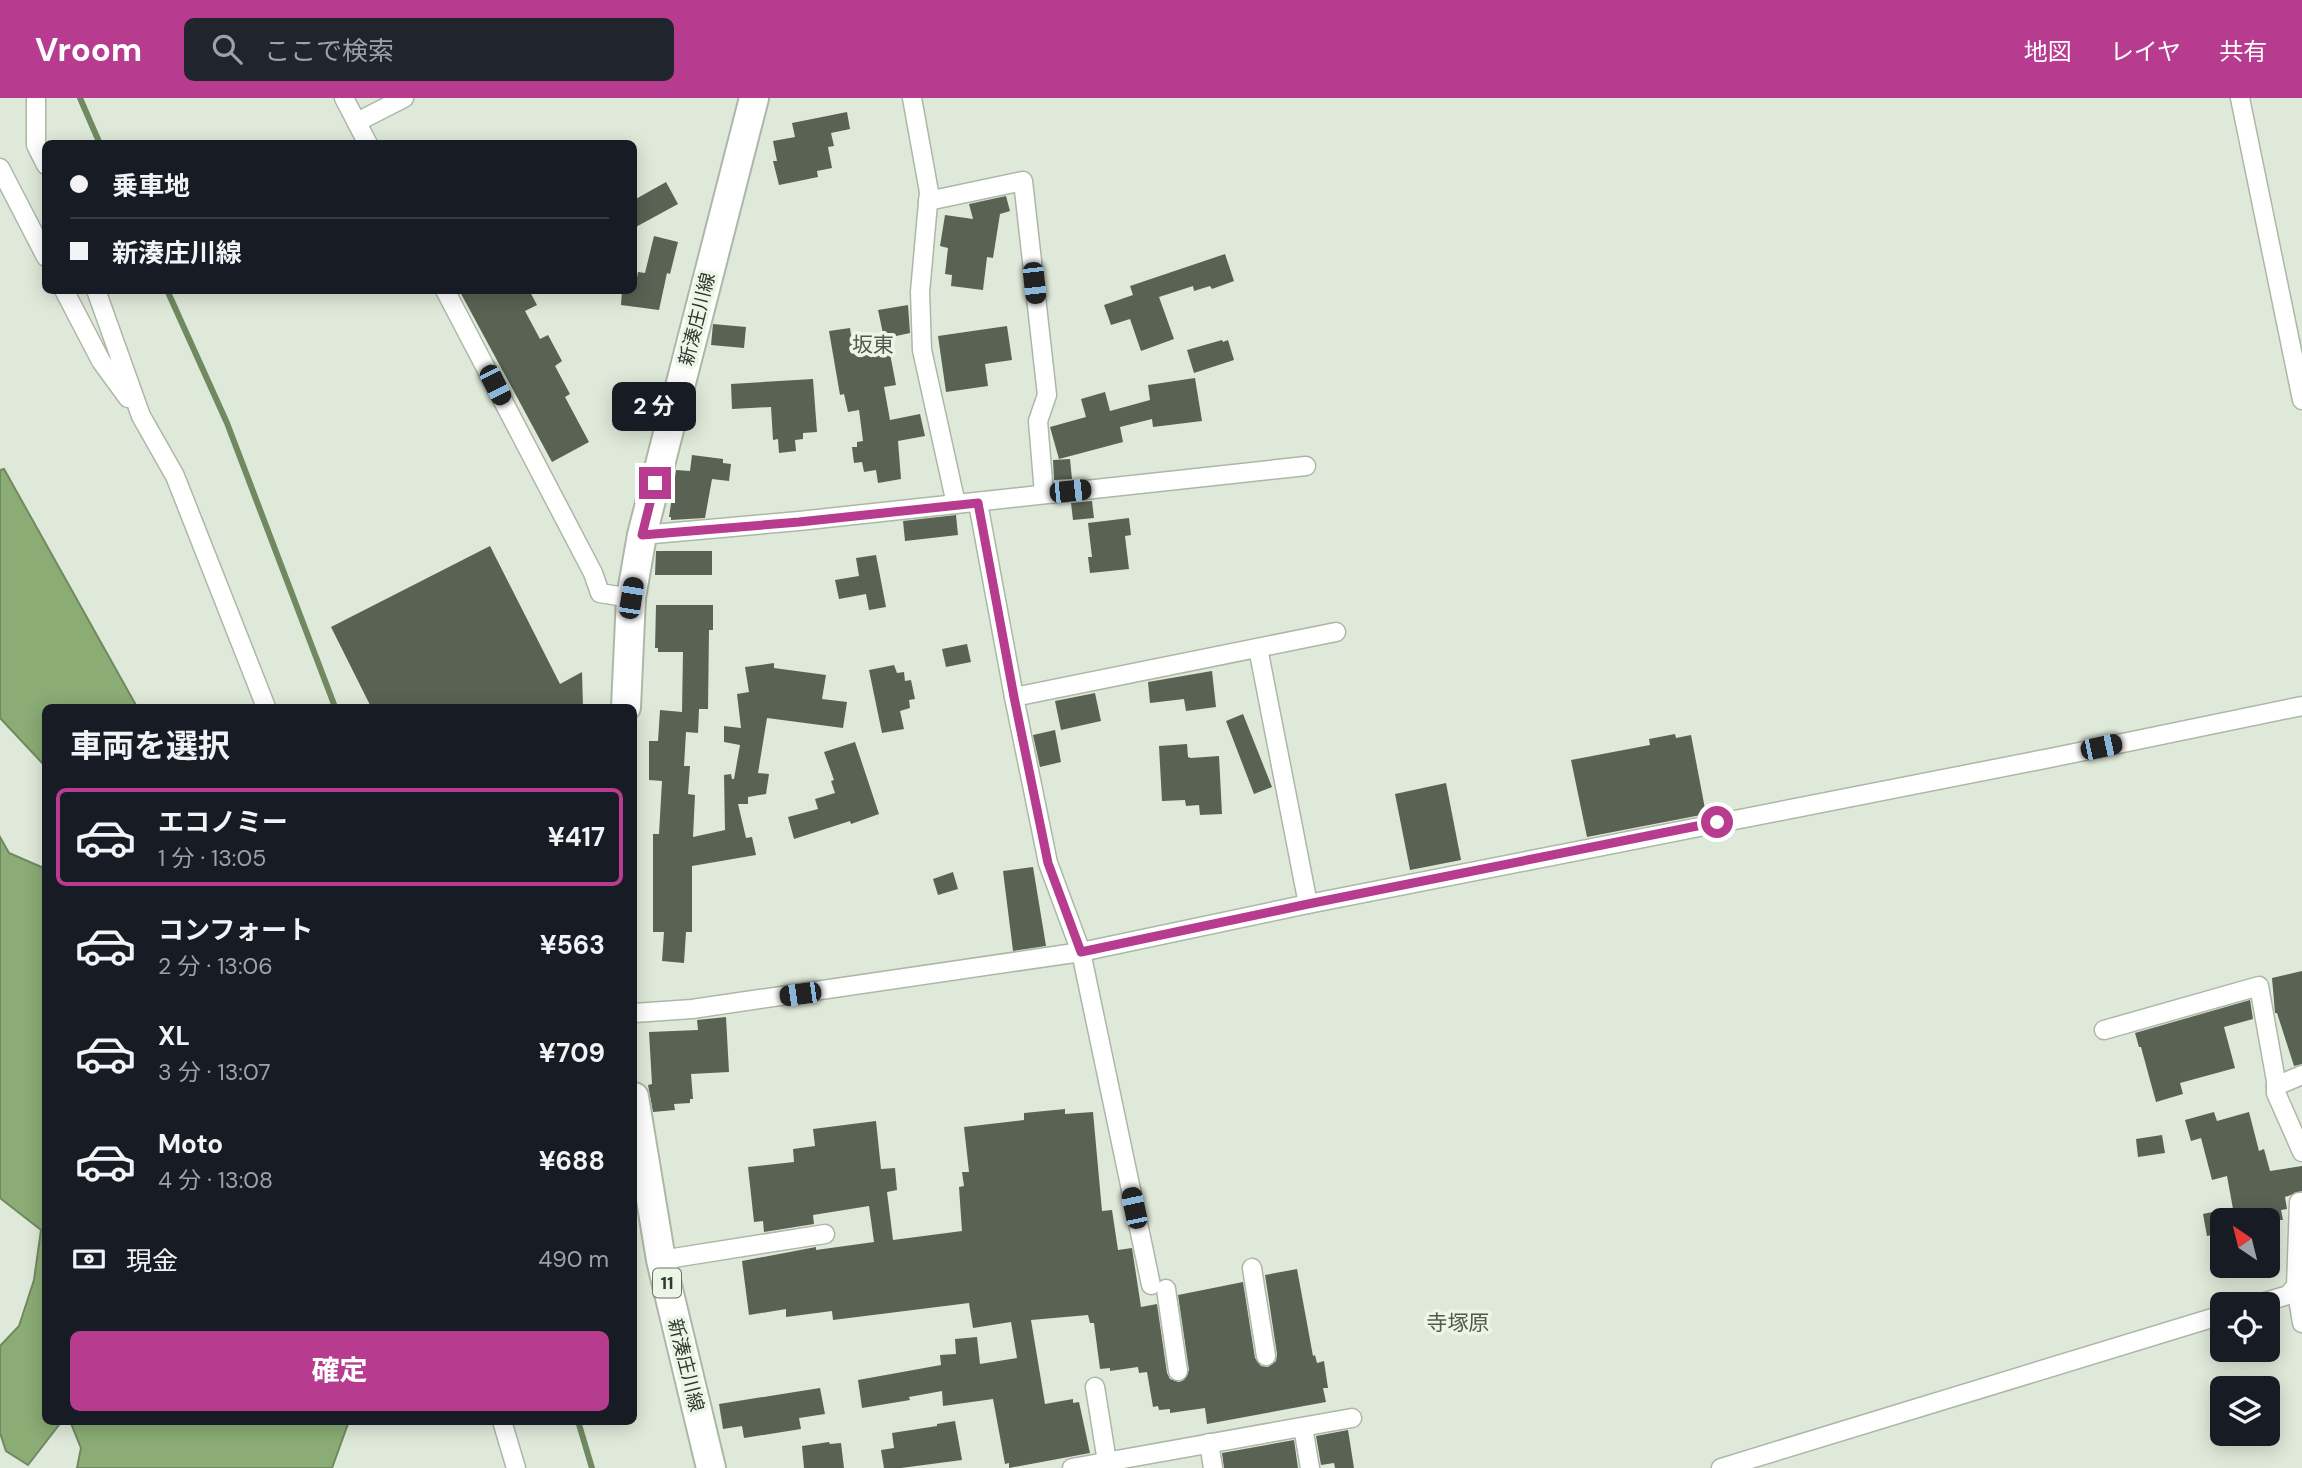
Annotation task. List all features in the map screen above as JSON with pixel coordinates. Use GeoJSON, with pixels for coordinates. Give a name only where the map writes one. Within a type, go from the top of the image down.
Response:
{"type":"FeatureCollection","features":[{"type":"Feature","properties":{"kind":"main road","name":"新湊庄川線"},"geometry":{"type":"LineString","coordinates":[[626,704],[631,598],[642,535],[754,98]]}},
{"type":"Feature","properties":{"kind":"main road","name":"新湊庄川線"},"geometry":{"type":"LineString","coordinates":[[637,1115],[661,1260],[711,1468]]}},
{"type":"Feature","properties":{"kind":"street"},"geometry":{"type":"LineString","coordinates":[[36,98],[36,145],[42,157]]}},
{"type":"Feature","properties":{"kind":"street"},"geometry":{"type":"LineString","coordinates":[[344,98],[366,140]]}},
{"type":"Feature","properties":{"kind":"street"},"geometry":{"type":"LineString","coordinates":[[357,122],[404,98]]}},
{"type":"Feature","properties":{"kind":"street"},"geometry":{"type":"LineString","coordinates":[[912,98],[929,192],[920,292],[922,350],[956,504]]}},
{"type":"Feature","properties":{"kind":"street"},"geometry":{"type":"LineString","coordinates":[[2240,98],[2302,400]]}},
{"type":"Feature","properties":{"kind":"street"},"geometry":{"type":"LineString","coordinates":[[0,168],[42,249]]}},
{"type":"Feature","properties":{"kind":"street"},"geometry":{"type":"LineString","coordinates":[[928,201],[1023,181],[1047,395],[1038,421],[1044,494]]}},
{"type":"Feature","properties":{"kind":"street"},"geometry":{"type":"LineString","coordinates":[[66,294],[101,361],[141,416],[175,476],[265,704]]}},
{"type":"Feature","properties":{"kind":"street"},"geometry":{"type":"LineString","coordinates":[[97,294],[141,416]]}},
{"type":"Feature","properties":{"kind":"street"},"geometry":{"type":"LineString","coordinates":[[447,294],[593,573],[600,593],[631,598]]}},
{"type":"Feature","properties":{"kind":"street"},"geometry":{"type":"LineString","coordinates":[[642,535],[799,522],[1306,466]]}},
{"type":"Feature","properties":{"kind":"street"},"geometry":{"type":"LineString","coordinates":[[978,503],[1048,863],[1081,952],[1178,1371]]}},
{"type":"Feature","properties":{"kind":"street"},"geometry":{"type":"LineString","coordinates":[[1014,697],[1336,632]]}},
{"type":"Feature","properties":{"kind":"street"},"geometry":{"type":"LineString","coordinates":[[1258,648],[1308,904]]}},
{"type":"Feature","properties":{"kind":"street"},"geometry":{"type":"LineString","coordinates":[[637,1013],[706,1007],[1081,952],[1308,904],[2302,706]]}},
{"type":"Feature","properties":{"kind":"street"},"geometry":{"type":"LineString","coordinates":[[2104,1030],[2259,986],[2276,1093],[2302,1152]]}},
{"type":"Feature","properties":{"kind":"street"},"geometry":{"type":"LineString","coordinates":[[2276,1086],[2302,1075]]}},
{"type":"Feature","properties":{"kind":"street"},"geometry":{"type":"LineString","coordinates":[[2302,1202],[2299,1202],[2299,1289],[2302,1323]]}},
{"type":"Feature","properties":{"kind":"street"},"geometry":{"type":"LineString","coordinates":[[661,1260],[825,1234]]}},
{"type":"Feature","properties":{"kind":"street"},"geometry":{"type":"LineString","coordinates":[[1252,1268],[1266,1356]]}},
{"type":"Feature","properties":{"kind":"street"},"geometry":{"type":"LineString","coordinates":[[2280,1297],[2299,1289]]}},
{"type":"Feature","properties":{"kind":"street"},"geometry":{"type":"LineString","coordinates":[[1721,1468],[2210,1319]]}},
{"type":"Feature","properties":{"kind":"street"},"geometry":{"type":"LineString","coordinates":[[1095,1387],[1108,1465]]}},
{"type":"Feature","properties":{"kind":"street"},"geometry":{"type":"LineString","coordinates":[[1072,1468],[1108,1465],[1209,1443],[1352,1418]]}},
{"type":"Feature","properties":{"kind":"street"},"geometry":{"type":"LineString","coordinates":[[503,1425],[516,1468]]}},
{"type":"Feature","properties":{"kind":"street"},"geometry":{"type":"LineString","coordinates":[[1303,1427],[1310,1468]]}},
{"type":"Feature","properties":{"kind":"street"},"geometry":{"type":"LineString","coordinates":[[1209,1443],[1213,1468]]}},
{"type":"Feature","properties":{"kind":"shaded area"},"geometry":{"type":"Polygon","coordinates":[[[4,469],[135,704],[42,704],[42,763],[0,718],[0,470],[4,469]]]}},
{"type":"Feature","properties":{"kind":"shaded area"},"geometry":{"type":"Polygon","coordinates":[[[0,837],[9,853],[42,867],[42,1425],[59,1425],[28,1465],[6,1451],[0,1433],[0,1346],[19,1326],[34,1280],[41,1230],[0,1198],[0,837]]]}},
{"type":"Feature","properties":{"kind":"shaded area"},"geometry":{"type":"Polygon","coordinates":[[[72,1425],[348,1425],[332,1468],[77,1468],[81,1448],[72,1425]]]}},
{"type":"Feature","properties":{"kind":"building"},"geometry":{"type":"Polygon","coordinates":[[[847,112],[850,129],[831,133],[834,146],[828,147],[832,168],[817,171],[818,177],[779,185],[773,161],[777,161],[773,141],[795,137],[792,123],[847,112]]]}},
{"type":"Feature","properties":{"kind":"building"},"geometry":{"type":"Polygon","coordinates":[[[666,182],[678,204],[637,226],[637,198],[666,182]]]}},
{"type":"Feature","properties":{"kind":"building"},"geometry":{"type":"Polygon","coordinates":[[[1006,196],[1010,211],[1000,214],[993,258],[987,257],[983,290],[951,286],[952,275],[945,274],[948,248],[940,246],[945,215],[973,219],[969,204],[1006,196]]]}},
{"type":"Feature","properties":{"kind":"building"},"geometry":{"type":"Polygon","coordinates":[[[654,236],[678,242],[670,274],[667,273],[659,310],[621,305],[622,294],[637,294],[638,272],[645,273],[654,236]]]}},
{"type":"Feature","properties":{"kind":"building"},"geometry":{"type":"Polygon","coordinates":[[[1225,254],[1234,281],[1212,289],[1210,286],[1194,291],[1193,286],[1159,297],[1174,339],[1141,351],[1130,319],[1111,325],[1104,305],[1133,295],[1130,286],[1225,254]]]}},
{"type":"Feature","properties":{"kind":"building"},"geometry":{"type":"Polygon","coordinates":[[[461,294],[531,294],[537,305],[525,311],[540,339],[548,335],[562,361],[555,366],[570,394],[565,397],[589,442],[552,462],[461,294]]]}},
{"type":"Feature","properties":{"kind":"building"},"geometry":{"type":"Polygon","coordinates":[[[908,305],[910,333],[887,338],[896,385],[884,387],[890,420],[920,414],[925,436],[898,441],[901,479],[878,483],[876,470],[864,472],[862,462],[854,463],[852,447],[857,447],[857,442],[863,441],[859,410],[848,412],[844,394],[840,395],[829,331],[850,328],[852,342],[884,338],[878,310],[908,305]]]}},
{"type":"Feature","properties":{"kind":"building"},"geometry":{"type":"Polygon","coordinates":[[[713,324],[746,327],[744,348],[711,345],[713,324]]]}},
{"type":"Feature","properties":{"kind":"building"},"geometry":{"type":"Polygon","coordinates":[[[1007,326],[1012,360],[985,364],[988,386],[946,392],[938,336],[1007,326]]]}},
{"type":"Feature","properties":{"kind":"building"},"geometry":{"type":"Polygon","coordinates":[[[1228,340],[1234,360],[1194,373],[1187,350],[1228,340]]]}},
{"type":"Feature","properties":{"kind":"building"},"geometry":{"type":"Polygon","coordinates":[[[1195,378],[1202,421],[1153,427],[1152,419],[1120,427],[1123,442],[1059,459],[1050,427],[1086,417],[1081,399],[1105,392],[1110,411],[1150,400],[1148,385],[1195,378]]]}},
{"type":"Feature","properties":{"kind":"building"},"geometry":{"type":"Polygon","coordinates":[[[813,379],[817,432],[803,433],[803,439],[795,440],[796,451],[779,453],[778,439],[773,440],[771,407],[732,409],[731,384],[813,379]]]}},
{"type":"Feature","properties":{"kind":"building"},"geometry":{"type":"Polygon","coordinates":[[[692,455],[723,459],[723,463],[731,464],[729,481],[712,479],[705,518],[671,520],[669,517],[676,470],[690,471],[692,455]]]}},
{"type":"Feature","properties":{"kind":"building"},"geometry":{"type":"Polygon","coordinates":[[[1070,459],[1072,479],[1054,480],[1053,460],[1070,459]]]}},
{"type":"Feature","properties":{"kind":"building"},"geometry":{"type":"Polygon","coordinates":[[[1092,501],[1094,518],[1073,520],[1071,503],[1092,501]]]}},
{"type":"Feature","properties":{"kind":"building"},"geometry":{"type":"Polygon","coordinates":[[[956,515],[958,535],[905,541],[903,521],[956,515]]]}},
{"type":"Feature","properties":{"kind":"building"},"geometry":{"type":"Polygon","coordinates":[[[1129,518],[1131,535],[1125,536],[1129,569],[1090,573],[1088,557],[1092,557],[1088,523],[1129,518]]]}},
{"type":"Feature","properties":{"kind":"building"},"geometry":{"type":"Polygon","coordinates":[[[490,546],[560,684],[582,672],[583,704],[370,704],[331,627],[490,546]]]}},
{"type":"Feature","properties":{"kind":"building"},"geometry":{"type":"Polygon","coordinates":[[[656,551],[712,551],[712,575],[655,575],[656,551]]]}},
{"type":"Feature","properties":{"kind":"building"},"geometry":{"type":"Polygon","coordinates":[[[876,555],[886,607],[869,610],[866,594],[839,599],[835,580],[859,576],[856,558],[876,555]]]}},
{"type":"Feature","properties":{"kind":"building"},"geometry":{"type":"Polygon","coordinates":[[[656,605],[713,605],[713,630],[709,630],[708,709],[699,709],[698,733],[686,732],[684,766],[690,766],[688,794],[695,795],[693,837],[725,830],[724,775],[731,774],[734,779],[740,745],[724,742],[724,726],[741,728],[737,694],[749,692],[745,667],[774,663],[774,668],[826,675],[822,699],[847,702],[843,728],[767,718],[758,773],[769,774],[766,794],[748,797],[748,804],[738,804],[746,838],[752,837],[756,855],[692,866],[692,932],[686,932],[684,963],[662,961],[664,932],[653,932],[653,834],[659,834],[662,781],[649,780],[649,741],[658,741],[660,710],[682,712],[683,652],[658,652],[658,648],[655,648],[656,605]]]}},
{"type":"Feature","properties":{"kind":"building"},"geometry":{"type":"Polygon","coordinates":[[[967,644],[971,662],[946,667],[942,649],[967,644]]]}},
{"type":"Feature","properties":{"kind":"building"},"geometry":{"type":"Polygon","coordinates":[[[894,665],[897,673],[904,672],[905,681],[911,680],[915,699],[909,700],[910,708],[900,711],[904,729],[882,733],[869,670],[894,665]]]}},
{"type":"Feature","properties":{"kind":"building"},"geometry":{"type":"Polygon","coordinates":[[[1212,671],[1216,707],[1186,711],[1184,699],[1150,703],[1148,682],[1212,671]]]}},
{"type":"Feature","properties":{"kind":"building"},"geometry":{"type":"Polygon","coordinates":[[[1095,693],[1101,721],[1061,730],[1055,701],[1095,693]]]}},
{"type":"Feature","properties":{"kind":"building"},"geometry":{"type":"Polygon","coordinates":[[[1243,714],[1272,787],[1254,794],[1226,721],[1243,714]]]}},
{"type":"Feature","properties":{"kind":"building"},"geometry":{"type":"Polygon","coordinates":[[[1055,730],[1061,762],[1040,767],[1033,735],[1055,730]]]}},
{"type":"Feature","properties":{"kind":"building"},"geometry":{"type":"Polygon","coordinates":[[[1675,734],[1676,738],[1691,735],[1706,814],[1587,837],[1571,760],[1650,745],[1649,739],[1675,734]]]}},
{"type":"Feature","properties":{"kind":"building"},"geometry":{"type":"Polygon","coordinates":[[[855,742],[879,814],[794,839],[788,817],[818,809],[815,799],[835,793],[831,781],[834,780],[824,752],[855,742]]]}},
{"type":"Feature","properties":{"kind":"building"},"geometry":{"type":"Polygon","coordinates":[[[1187,744],[1188,757],[1219,756],[1222,814],[1200,815],[1199,805],[1186,806],[1185,800],[1162,801],[1159,746],[1187,744]]]}},
{"type":"Feature","properties":{"kind":"building"},"geometry":{"type":"Polygon","coordinates":[[[1446,783],[1461,860],[1410,870],[1395,794],[1446,783]]]}},
{"type":"Feature","properties":{"kind":"building"},"geometry":{"type":"Polygon","coordinates":[[[1033,867],[1046,946],[1013,951],[1003,871],[1033,867]]]}},
{"type":"Feature","properties":{"kind":"building"},"geometry":{"type":"Polygon","coordinates":[[[953,872],[958,889],[938,895],[933,879],[953,872]]]}},
{"type":"Feature","properties":{"kind":"building"},"geometry":{"type":"Polygon","coordinates":[[[2302,971],[2302,1064],[2294,1066],[2275,1013],[2272,978],[2302,971]]]}},
{"type":"Feature","properties":{"kind":"building"},"geometry":{"type":"Polygon","coordinates":[[[2250,1000],[2253,1019],[2224,1027],[2235,1068],[2180,1083],[2183,1094],[2156,1102],[2135,1033],[2250,1000]]]}},
{"type":"Feature","properties":{"kind":"building"},"geometry":{"type":"Polygon","coordinates":[[[726,1017],[729,1072],[691,1074],[693,1099],[690,1099],[690,1103],[674,1104],[675,1110],[653,1112],[648,1085],[652,1084],[649,1032],[698,1030],[697,1020],[726,1017]]]}},
{"type":"Feature","properties":{"kind":"building"},"geometry":{"type":"Polygon","coordinates":[[[1065,1109],[1065,1114],[1093,1112],[1102,1211],[1112,1210],[1118,1250],[1132,1248],[1141,1307],[1157,1304],[1170,1379],[1179,1382],[1184,1380],[1189,1370],[1178,1295],[1243,1282],[1255,1358],[1261,1366],[1268,1367],[1276,1361],[1277,1354],[1265,1275],[1297,1269],[1313,1356],[1315,1355],[1317,1363],[1324,1361],[1328,1388],[1323,1388],[1326,1402],[1207,1424],[1205,1408],[1170,1413],[1170,1409],[1159,1410],[1158,1406],[1153,1407],[1147,1372],[1139,1373],[1138,1367],[1110,1371],[1110,1368],[1100,1369],[1094,1323],[1090,1323],[1088,1315],[1031,1320],[1045,1404],[1073,1399],[1073,1403],[1079,1402],[1090,1453],[1009,1468],[1009,1463],[1005,1464],[993,1399],[943,1406],[942,1391],[909,1397],[910,1400],[862,1408],[858,1380],[941,1365],[940,1355],[956,1354],[955,1339],[977,1337],[980,1364],[1017,1358],[1011,1322],[973,1328],[969,1303],[833,1320],[832,1311],[786,1317],[786,1309],[749,1315],[742,1261],[816,1247],[816,1250],[874,1242],[869,1206],[813,1215],[814,1224],[764,1232],[763,1221],[754,1222],[748,1167],[794,1162],[793,1149],[815,1146],[813,1129],[876,1121],[881,1169],[895,1168],[897,1190],[887,1192],[893,1240],[962,1231],[959,1187],[964,1186],[962,1172],[969,1172],[964,1127],[1024,1120],[1024,1113],[1065,1109]]]}},
{"type":"Feature","properties":{"kind":"building"},"geometry":{"type":"Polygon","coordinates":[[[2214,1112],[2217,1121],[2249,1112],[2259,1151],[2264,1149],[2270,1171],[2302,1166],[2302,1191],[2285,1197],[2287,1209],[2281,1210],[2283,1220],[2280,1220],[2280,1208],[2233,1208],[2227,1176],[2212,1180],[2201,1138],[2191,1141],[2185,1120],[2214,1112]]]}},
{"type":"Feature","properties":{"kind":"building"},"geometry":{"type":"Polygon","coordinates":[[[2162,1135],[2165,1153],[2138,1157],[2136,1139],[2162,1135]]]}},
{"type":"Feature","properties":{"kind":"building"},"geometry":{"type":"Polygon","coordinates":[[[2210,1213],[2210,1235],[2207,1236],[2203,1214],[2210,1213]]]}},
{"type":"Feature","properties":{"kind":"building"},"geometry":{"type":"Polygon","coordinates":[[[820,1388],[825,1414],[799,1418],[801,1429],[744,1438],[742,1426],[723,1429],[719,1404],[820,1388]]]}},
{"type":"Feature","properties":{"kind":"building"},"geometry":{"type":"Polygon","coordinates":[[[955,1421],[962,1460],[884,1468],[881,1450],[894,1448],[892,1433],[955,1421]]]}},
{"type":"Feature","properties":{"kind":"building"},"geometry":{"type":"Polygon","coordinates":[[[1348,1430],[1354,1468],[1335,1468],[1334,1463],[1321,1465],[1316,1436],[1348,1430]]]}},
{"type":"Feature","properties":{"kind":"building"},"geometry":{"type":"Polygon","coordinates":[[[1294,1440],[1298,1468],[1224,1468],[1222,1453],[1294,1440]]]}},
{"type":"Feature","properties":{"kind":"building"},"geometry":{"type":"Polygon","coordinates":[[[841,1443],[844,1468],[804,1468],[802,1446],[841,1443]]]}},
{"type":"Feature","properties":{"kind":"waterway"},"geometry":{"type":"LineString","coordinates":[[80,98],[98,140]]}},
{"type":"Feature","properties":{"kind":"waterway"},"geometry":{"type":"LineString","coordinates":[[169,294],[227,423],[334,704]]}},
{"type":"Feature","properties":{"kind":"waterway"},"geometry":{"type":"LineString","coordinates":[[579,1425],[592,1468]]}},
{"type":"Feature","properties":{"kind":"district","name":"坂東"},"geometry":{"type":"Point","coordinates":[873,345]}},
{"type":"Feature","properties":{"kind":"district","name":"寺塚原"},"geometry":{"type":"Point","coordinates":[1458,1323]}},
{"type":"Feature","properties":{"kind":"route"},"geometry":{"type":"LineString","coordinates":[[655,483],[642,535],[978,503],[1048,863],[1081,952],[1717,822]]}}]}
